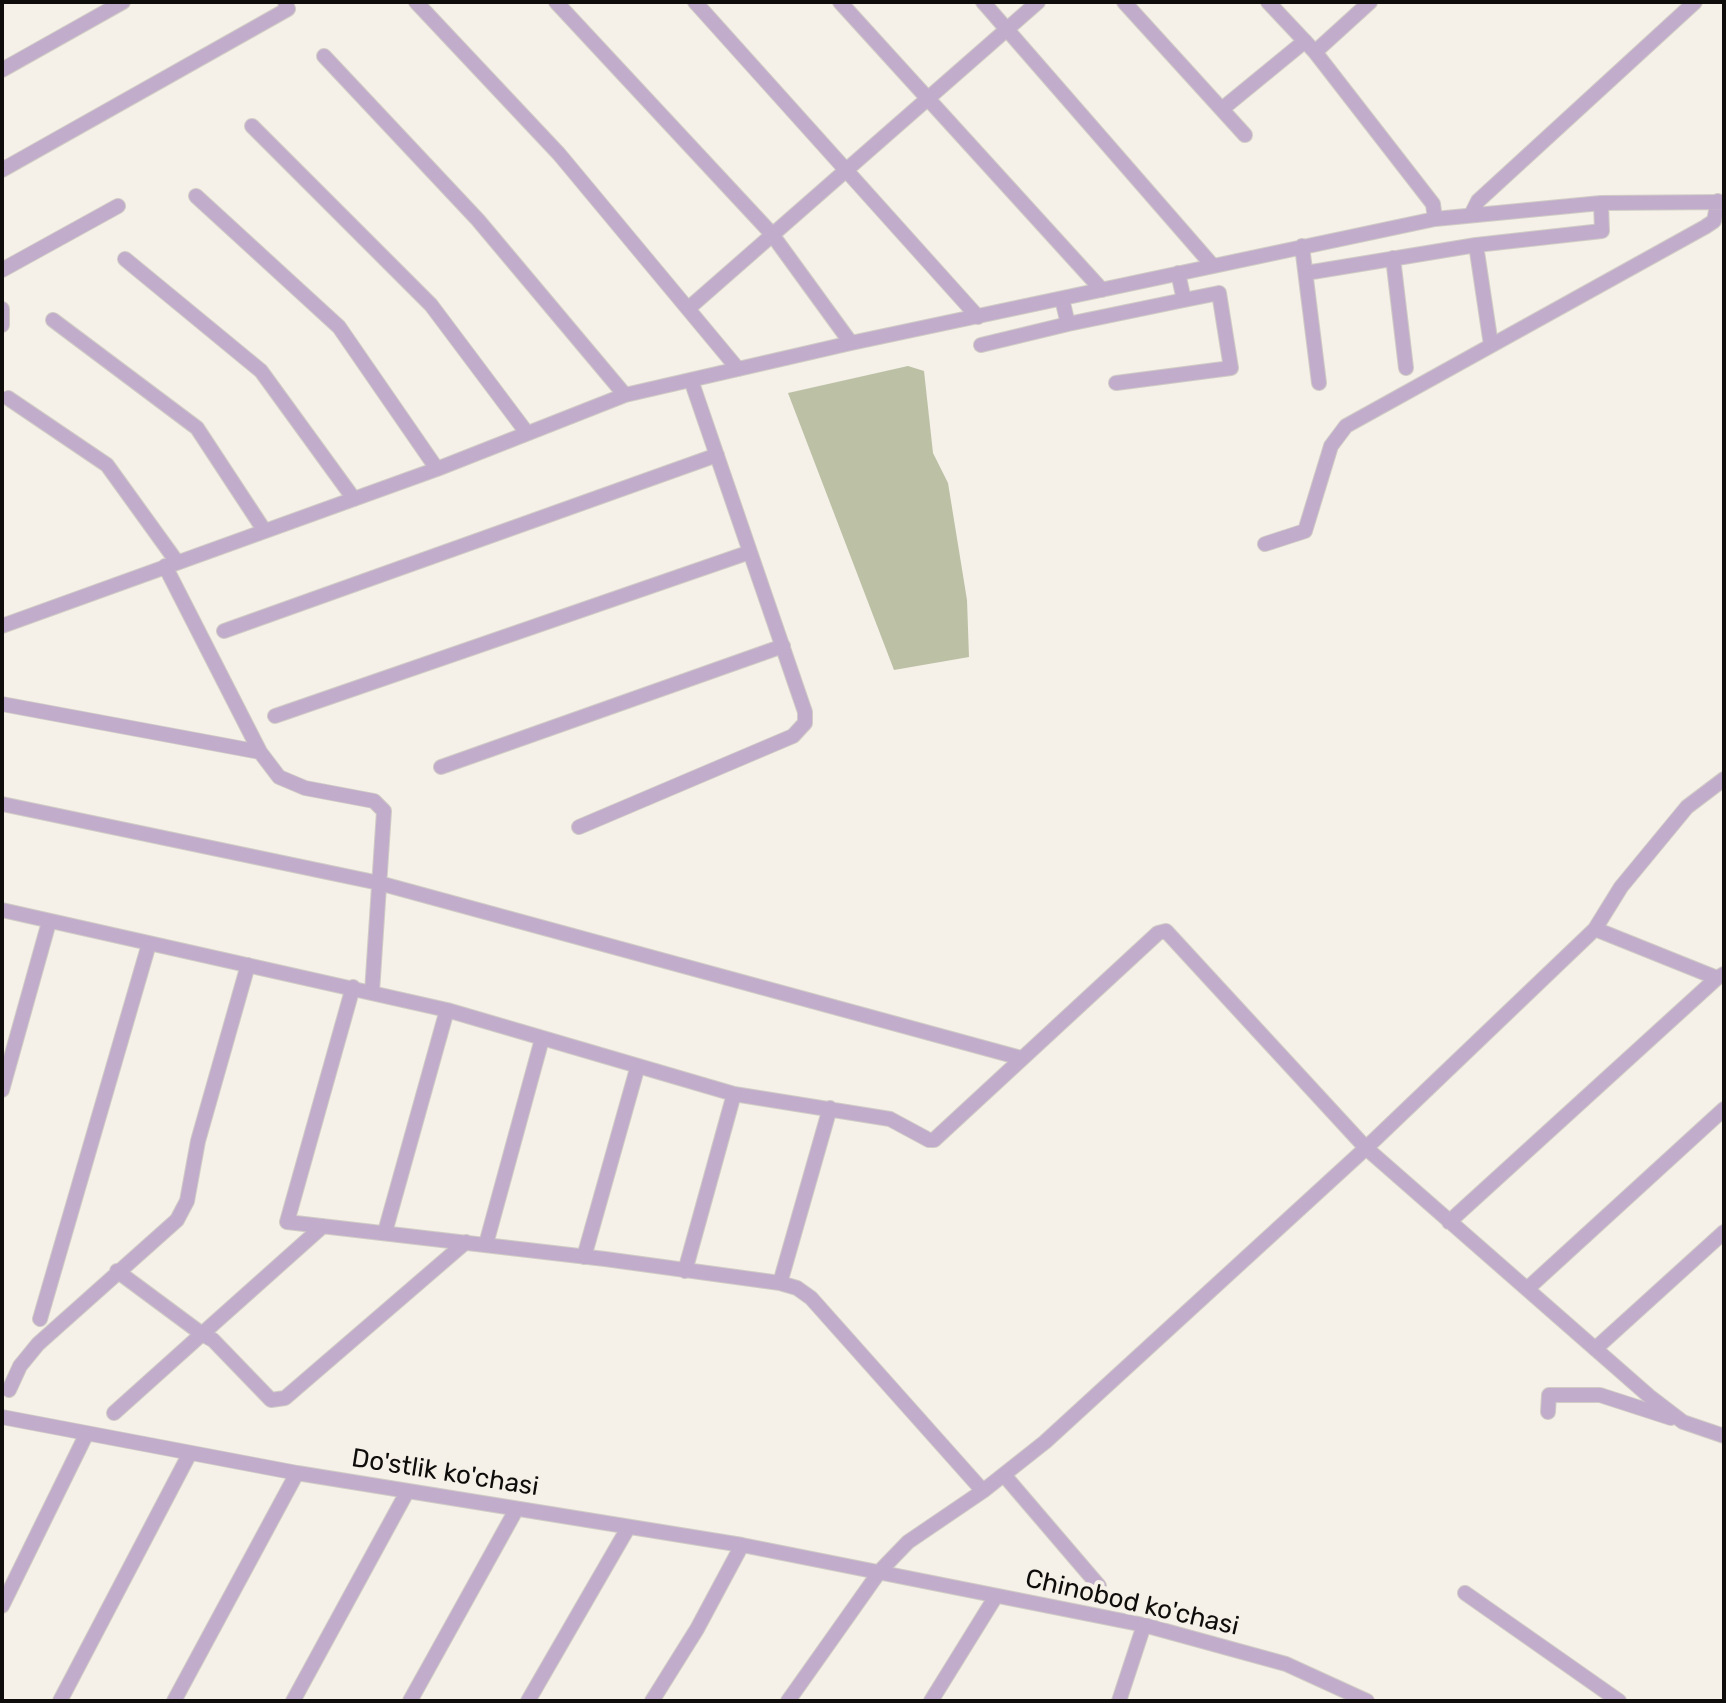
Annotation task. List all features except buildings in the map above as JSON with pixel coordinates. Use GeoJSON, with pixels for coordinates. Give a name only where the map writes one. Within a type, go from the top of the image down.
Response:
{"type":"FeatureCollection","features":[{"type":"Feature","properties":{"kind":"street"},"geometry":{"type":"LineString","coordinates":[[2,70],[123,2]]}},
{"type":"Feature","properties":{"kind":"street"},"geometry":{"type":"LineString","coordinates":[[2,170],[288,9],[285,2]]}},
{"type":"Feature","properties":{"kind":"street"},"geometry":{"type":"LineString","coordinates":[[416,2],[559,154],[690,307],[738,369]]}},
{"type":"Feature","properties":{"kind":"street"},"geometry":{"type":"LineString","coordinates":[[556,2],[771,233],[851,343]]}},
{"type":"Feature","properties":{"kind":"street"},"geometry":{"type":"LineString","coordinates":[[695,2],[978,317]]}},
{"type":"Feature","properties":{"kind":"street"},"geometry":{"type":"LineString","coordinates":[[840,2],[1102,290]]}},
{"type":"Feature","properties":{"kind":"street"},"geometry":{"type":"LineString","coordinates":[[983,2],[1213,266]]}},
{"type":"Feature","properties":{"kind":"street"},"geometry":{"type":"LineString","coordinates":[[690,307],[1038,2]]}},
{"type":"Feature","properties":{"kind":"street"},"geometry":{"type":"LineString","coordinates":[[1124,2],[1245,135]]}},
{"type":"Feature","properties":{"kind":"street"},"geometry":{"type":"LineString","coordinates":[[1268,2],[1310,47],[1433,204],[1435,219]]}},
{"type":"Feature","properties":{"kind":"street"},"geometry":{"type":"LineString","coordinates":[[1222,109],[1370,2]]}},
{"type":"Feature","properties":{"kind":"street"},"geometry":{"type":"LineString","coordinates":[[1471,215],[1478,201],[1695,2]]}},
{"type":"Feature","properties":{"kind":"street"},"geometry":{"type":"LineString","coordinates":[[324,56],[478,220],[625,395]]}},
{"type":"Feature","properties":{"kind":"street"},"geometry":{"type":"LineString","coordinates":[[252,126],[431,305],[527,433]]}},
{"type":"Feature","properties":{"kind":"street"},"geometry":{"type":"LineString","coordinates":[[196,196],[339,327],[437,469]]}},
{"type":"Feature","properties":{"kind":"street"},"geometry":{"type":"LineString","coordinates":[[2,626],[437,469],[625,395],[851,343],[1435,219],[1601,203],[1721,202],[1714,221],[1705,227],[1338,433],[1305,531],[1265,544]]}},
{"type":"Feature","properties":{"kind":"street"},"geometry":{"type":"LineString","coordinates":[[1306,273],[1476,245],[1602,231],[1601,203]]}},
{"type":"Feature","properties":{"kind":"street"},"geometry":{"type":"LineString","coordinates":[[2,270],[118,206]]}},
{"type":"Feature","properties":{"kind":"street"},"geometry":{"type":"LineString","coordinates":[[1476,245],[1491,345]]}},
{"type":"Feature","properties":{"kind":"street"},"geometry":{"type":"LineString","coordinates":[[1302,246],[1319,383]]}},
{"type":"Feature","properties":{"kind":"street"},"geometry":{"type":"LineString","coordinates":[[1393,258],[1406,368]]}},
{"type":"Feature","properties":{"kind":"street"},"geometry":{"type":"LineString","coordinates":[[125,259],[261,371],[354,499]]}},
{"type":"Feature","properties":{"kind":"street"},"geometry":{"type":"LineString","coordinates":[[1178,273],[1184,300]]}},
{"type":"Feature","properties":{"kind":"street"},"geometry":{"type":"LineString","coordinates":[[981,345],[1219,293],[1231,368],[1116,383]]}},
{"type":"Feature","properties":{"kind":"street"},"geometry":{"type":"LineString","coordinates":[[1062,299],[1068,324]]}},
{"type":"Feature","properties":{"kind":"street"},"geometry":{"type":"LineString","coordinates":[[2,309],[2,325]]}},
{"type":"Feature","properties":{"kind":"street"},"geometry":{"type":"LineString","coordinates":[[53,320],[197,428],[264,530]]}},
{"type":"Feature","properties":{"kind":"street"},"geometry":{"type":"LineString","coordinates":[[579,827],[793,736],[805,723],[805,712],[691,380]]}},
{"type":"Feature","properties":{"kind":"street"},"geometry":{"type":"LineString","coordinates":[[8,398],[107,465],[171,564],[260,752],[279,777],[305,788],[374,801],[384,811],[372,992]]}},
{"type":"Feature","properties":{"kind":"street"},"geometry":{"type":"LineString","coordinates":[[224,631],[717,455]]}},
{"type":"Feature","properties":{"kind":"street"},"geometry":{"type":"LineString","coordinates":[[275,716],[750,552]]}},
{"type":"Feature","properties":{"kind":"street"},"geometry":{"type":"LineString","coordinates":[[441,767],[783,646]]}},
{"type":"Feature","properties":{"kind":"street"},"geometry":{"type":"LineString","coordinates":[[2,704],[260,752]]}},
{"type":"Feature","properties":{"kind":"street"},"geometry":{"type":"LineString","coordinates":[[788,1701],[880,1571],[908,1542],[983,1491],[1045,1442],[1366,1148],[1595,929],[1621,887],[1687,807],[1724,779]]}},
{"type":"Feature","properties":{"kind":"street"},"geometry":{"type":"LineString","coordinates":[[2,804],[379,883],[1021,1058]]}},
{"type":"Feature","properties":{"kind":"street"},"geometry":{"type":"LineString","coordinates":[[2,910],[447,1010],[637,1069],[734,1094],[890,1119],[923,1139],[934,1140],[1158,933],[1166,931],[1366,1148],[1683,1422]]}},
{"type":"Feature","properties":{"kind":"street"},"geometry":{"type":"LineString","coordinates":[[2,1090],[49,922]]}},
{"type":"Feature","properties":{"kind":"street"},"geometry":{"type":"LineString","coordinates":[[1449,1222],[1720,976],[1595,929]]}},
{"type":"Feature","properties":{"kind":"street"},"geometry":{"type":"LineString","coordinates":[[40,1319],[149,944]]}},
{"type":"Feature","properties":{"kind":"street"},"geometry":{"type":"LineString","coordinates":[[9,1390],[20,1366],[38,1344],[177,1220],[187,1201],[198,1141],[248,965]]}},
{"type":"Feature","properties":{"kind":"street"},"geometry":{"type":"LineString","coordinates":[[353,987],[286,1218],[292,1223],[486,1244],[780,1283],[811,1298],[983,1491]]}},
{"type":"Feature","properties":{"kind":"street"},"geometry":{"type":"LineString","coordinates":[[385,1232],[447,1010]]}},
{"type":"Feature","properties":{"kind":"street"},"geometry":{"type":"LineString","coordinates":[[486,1244],[542,1039]]}},
{"type":"Feature","properties":{"kind":"street"},"geometry":{"type":"LineString","coordinates":[[584,1257],[637,1069]]}},
{"type":"Feature","properties":{"kind":"street"},"geometry":{"type":"LineString","coordinates":[[685,1271],[734,1094]]}},
{"type":"Feature","properties":{"kind":"street"},"geometry":{"type":"LineString","coordinates":[[780,1283],[830,1108]]}},
{"type":"Feature","properties":{"kind":"street"},"geometry":{"type":"LineString","coordinates":[[1527,1289],[1724,1109]]}},
{"type":"Feature","properties":{"kind":"street"},"geometry":{"type":"LineString","coordinates":[[114,1413],[323,1226]]}},
{"type":"Feature","properties":{"kind":"street"},"geometry":{"type":"LineString","coordinates":[[1595,1349],[1724,1232]]}},
{"type":"Feature","properties":{"kind":"street"},"geometry":{"type":"LineString","coordinates":[[117,1271],[213,1340],[271,1400],[279,1402],[466,1242]]}},
{"type":"Feature","properties":{"kind":"street"},"geometry":{"type":"LineString","coordinates":[[1548,1412],[1549,1395],[1600,1395],[1724,1436]]}},
{"type":"Feature","properties":{"kind":"street","name":"Do'stlik ko'chasi"},"geometry":{"type":"LineString","coordinates":[[2,1417],[297,1473],[742,1545],[880,1571]]}},
{"type":"Feature","properties":{"kind":"street"},"geometry":{"type":"LineString","coordinates":[[2,1606],[86,1435]]}},
{"type":"Feature","properties":{"kind":"street"},"geometry":{"type":"LineString","coordinates":[[60,1701],[190,1453]]}},
{"type":"Feature","properties":{"kind":"street"},"geometry":{"type":"LineString","coordinates":[[174,1701],[297,1473]]}},
{"type":"Feature","properties":{"kind":"street"},"geometry":{"type":"LineString","coordinates":[[1004,1475],[1099,1586]]}},
{"type":"Feature","properties":{"kind":"street"},"geometry":{"type":"LineString","coordinates":[[293,1701],[407,1492]]}},
{"type":"Feature","properties":{"kind":"street"},"geometry":{"type":"LineString","coordinates":[[410,1701],[516,1510]]}},
{"type":"Feature","properties":{"kind":"street"},"geometry":{"type":"LineString","coordinates":[[528,1701],[628,1528]]}},
{"type":"Feature","properties":{"kind":"street"},"geometry":{"type":"LineString","coordinates":[[652,1701],[697,1629],[742,1545]]}},
{"type":"Feature","properties":{"kind":"street","name":"Chinobod ko'chasi"},"geometry":{"type":"LineString","coordinates":[[880,1571],[1144,1625],[1286,1664],[1367,1701]]}},
{"type":"Feature","properties":{"kind":"street"},"geometry":{"type":"LineString","coordinates":[[1465,1593],[1619,1701]]}},
{"type":"Feature","properties":{"kind":"street"},"geometry":{"type":"LineString","coordinates":[[931,1701],[996,1596]]}},
{"type":"Feature","properties":{"kind":"street"},"geometry":{"type":"LineString","coordinates":[[1119,1701],[1144,1625]]}},
{"type":"Feature","properties":{"kind":"green space"},"geometry":{"type":"Polygon","coordinates":[[[908,366],[924,371],[933,453],[948,483],[967,600],[969,657],[894,670],[788,393],[908,366]]]}}]}
